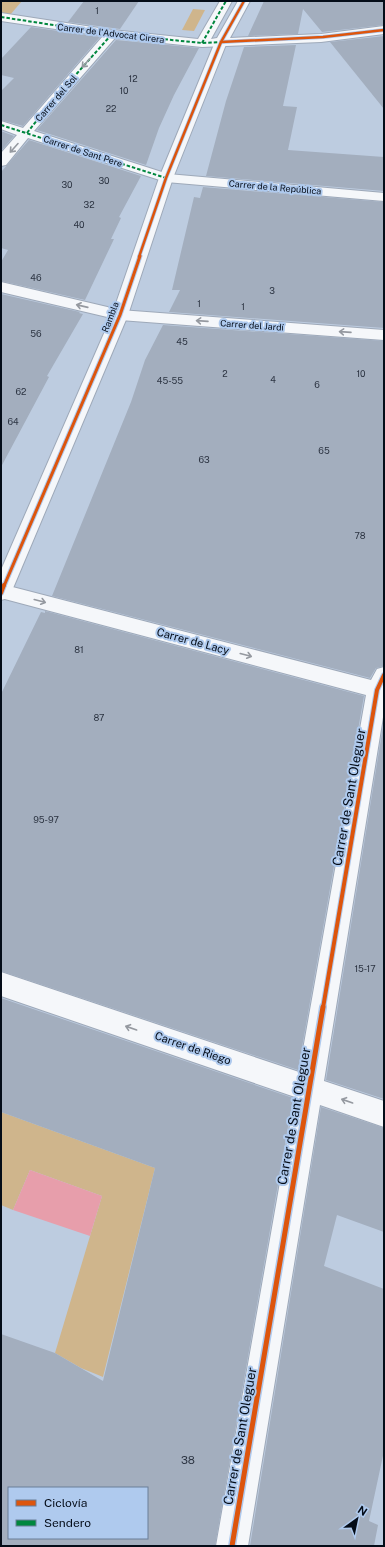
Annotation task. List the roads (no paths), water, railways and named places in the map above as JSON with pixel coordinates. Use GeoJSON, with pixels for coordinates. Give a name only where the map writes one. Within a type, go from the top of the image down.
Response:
{"type":"FeatureCollection","features":[{"type":"Feature","properties":{"kind":"street"},"geometry":{"type":"LineString","coordinates":[[202,43],[226,1]]}},
{"type":"Feature","properties":{"kind":"street","name":"Rambla"},"geometry":{"type":"LineString","coordinates":[[1,591],[120,315],[166,178],[221,42],[244,1]]}},
{"type":"Feature","properties":{"kind":"street","name":"Carrer de l'Advocat Cirera"},"geometry":{"type":"LineString","coordinates":[[1,17],[112,34],[202,43],[321,38],[384,30]]}},
{"type":"Feature","properties":{"kind":"street","name":"Carrer del Sol"},"geometry":{"type":"LineString","coordinates":[[1,162],[112,34]]}},
{"type":"Feature","properties":{"kind":"street","name":"Carrer de Sant Pere"},"geometry":{"type":"LineString","coordinates":[[1,125],[166,178]]}},
{"type":"Feature","properties":{"kind":"street","name":"Carrer de la República"},"geometry":{"type":"LineString","coordinates":[[166,178],[384,197]]}},
{"type":"Feature","properties":{"kind":"street","name":"Carrer del Jardí"},"geometry":{"type":"LineString","coordinates":[[1,287],[120,315],[384,335]]}},
{"type":"Feature","properties":{"kind":"street","name":"Carrer de Lacy"},"geometry":{"type":"LineString","coordinates":[[1,591],[382,685]]}},
{"type":"Feature","properties":{"kind":"street","name":"Carrer de Sant Oleguer"},"geometry":{"type":"LineString","coordinates":[[232,1546],[309,1087],[382,685]]}},
{"type":"Feature","properties":{"kind":"street","name":"Carrer de Riego"},"geometry":{"type":"LineString","coordinates":[[1,984],[309,1087],[384,1114]]}}]}
